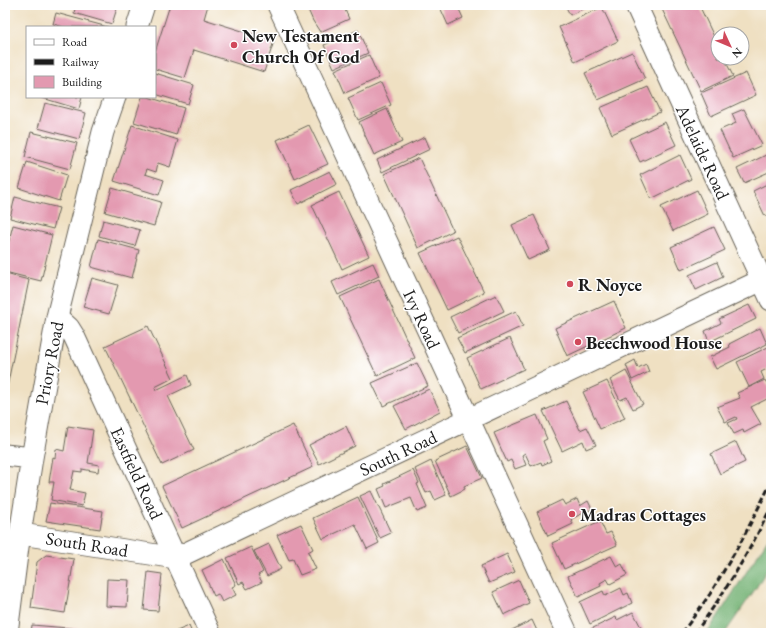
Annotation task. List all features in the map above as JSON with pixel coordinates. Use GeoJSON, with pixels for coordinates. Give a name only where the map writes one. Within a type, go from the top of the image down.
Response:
{"type":"FeatureCollection","features":[{"type":"Feature","properties":{"kind":"street"},"geometry":{"type":"LineString","coordinates":[[137,26],[144,5]]}},
{"type":"Feature","properties":{"kind":"street","name":"Ivy Road"},"geometry":{"type":"LineString","coordinates":[[278,5],[567,633]]}},
{"type":"Feature","properties":{"kind":"street","name":"Adelaide Road"},"geometry":{"type":"LineString","coordinates":[[636,5],[771,300]]}},
{"type":"Feature","properties":{"kind":"street","name":"Priory Road"},"geometry":{"type":"LineString","coordinates":[[7,633],[32,458],[57,317],[103,132],[115,98]]}},
{"type":"Feature","properties":{"kind":"street","name":"South Road"},"geometry":{"type":"LineString","coordinates":[[20,534],[176,558],[762,280]]}},
{"type":"Feature","properties":{"kind":"street","name":"Eastfield Road"},"geometry":{"type":"LineString","coordinates":[[57,317],[69,328],[74,336],[210,633]]}},
{"type":"Feature","properties":{"kind":"street"},"geometry":{"type":"LineString","coordinates":[[5,455],[32,458]]}},
{"type":"Feature","properties":{"kind":"green space"},"geometry":{"type":"Polygon","coordinates":[[[771,534],[771,563],[756,588],[725,633],[707,633],[771,534]]]}},
{"type":"Feature","properties":{"kind":"building"},"geometry":{"type":"Polygon","coordinates":[[[76,5],[118,5],[112,24],[74,13],[76,5]]]}},
{"type":"Feature","properties":{"kind":"building"},"geometry":{"type":"Polygon","coordinates":[[[168,5],[208,5],[204,19],[274,41],[264,72],[194,50],[185,78],[156,69],[156,49],[168,5]]]}},
{"type":"Feature","properties":{"kind":"building"},"geometry":{"type":"Polygon","coordinates":[[[306,5],[343,5],[349,19],[320,32],[306,5]]]}},
{"type":"Feature","properties":{"kind":"building"},"geometry":{"type":"Polygon","coordinates":[[[439,5],[457,5],[463,18],[448,25],[439,5]]]}},
{"type":"Feature","properties":{"kind":"building"},"geometry":{"type":"Polygon","coordinates":[[[565,5],[591,5],[570,15],[565,5]]]}},
{"type":"Feature","properties":{"kind":"building"},"geometry":{"type":"Polygon","coordinates":[[[660,5],[699,5],[710,28],[710,66],[728,66],[733,76],[701,91],[660,5]]]}},
{"type":"Feature","properties":{"kind":"building"},"geometry":{"type":"Polygon","coordinates":[[[602,7],[618,41],[575,62],[559,27],[602,7]]]}},
{"type":"Feature","properties":{"kind":"building"},"geometry":{"type":"Polygon","coordinates":[[[56,13],[104,26],[60,26],[53,24],[56,13]]]}},
{"type":"Feature","properties":{"kind":"building"},"geometry":{"type":"Polygon","coordinates":[[[358,30],[368,53],[334,68],[324,45],[358,30]]]}},
{"type":"Feature","properties":{"kind":"building"},"geometry":{"type":"Polygon","coordinates":[[[632,52],[645,79],[598,100],[585,73],[632,52]]]}},
{"type":"Feature","properties":{"kind":"building"},"geometry":{"type":"Polygon","coordinates":[[[369,55],[379,78],[345,93],[335,70],[369,55]]]}},
{"type":"Feature","properties":{"kind":"building"},"geometry":{"type":"Polygon","coordinates":[[[156,73],[194,85],[188,104],[156,94],[156,73]]]}},
{"type":"Feature","properties":{"kind":"building"},"geometry":{"type":"Polygon","coordinates":[[[746,73],[756,95],[711,116],[701,93],[746,73]]]}},
{"type":"Feature","properties":{"kind":"building"},"geometry":{"type":"Polygon","coordinates":[[[381,83],[391,105],[358,120],[348,98],[381,83]]]}},
{"type":"Feature","properties":{"kind":"building"},"geometry":{"type":"Polygon","coordinates":[[[648,87],[660,112],[612,134],[600,108],[648,87]]]}},
{"type":"Feature","properties":{"kind":"building"},"geometry":{"type":"Polygon","coordinates":[[[42,98],[82,98],[79,109],[42,98]]]}},
{"type":"Feature","properties":{"kind":"building"},"geometry":{"type":"Polygon","coordinates":[[[142,98],[151,98],[184,108],[176,135],[134,122],[142,98]]]}},
{"type":"Feature","properties":{"kind":"building"},"geometry":{"type":"Polygon","coordinates":[[[45,103],[86,113],[79,139],[38,128],[45,103]]]}},
{"type":"Feature","properties":{"kind":"building"},"geometry":{"type":"Polygon","coordinates":[[[387,109],[402,142],[374,155],[359,122],[387,109]]]}},
{"type":"Feature","properties":{"kind":"building"},"geometry":{"type":"Polygon","coordinates":[[[744,109],[762,145],[733,158],[720,130],[736,123],[732,114],[744,109]]]}},
{"type":"Feature","properties":{"kind":"building"},"geometry":{"type":"Polygon","coordinates":[[[665,122],[676,145],[640,162],[629,139],[665,122]]]}},
{"type":"Feature","properties":{"kind":"building"},"geometry":{"type":"Polygon","coordinates":[[[132,125],[178,140],[170,167],[158,163],[156,172],[147,169],[145,174],[164,180],[159,195],[114,181],[132,125]]]}},
{"type":"Feature","properties":{"kind":"building"},"geometry":{"type":"Polygon","coordinates":[[[309,125],[328,164],[295,179],[277,140],[309,125]]]}},
{"type":"Feature","properties":{"kind":"building"},"geometry":{"type":"Polygon","coordinates":[[[31,132],[77,143],[70,169],[25,157],[31,132]]]}},
{"type":"Feature","properties":{"kind":"building"},"geometry":{"type":"Polygon","coordinates":[[[425,137],[430,149],[382,172],[377,160],[425,137]]]}},
{"type":"Feature","properties":{"kind":"building"},"geometry":{"type":"Polygon","coordinates":[[[680,155],[691,179],[651,199],[640,175],[680,155]]]}},
{"type":"Feature","properties":{"kind":"building"},"geometry":{"type":"Polygon","coordinates":[[[766,155],[771,165],[771,171],[744,183],[737,169],[766,155]]]}},
{"type":"Feature","properties":{"kind":"building"},"geometry":{"type":"Polygon","coordinates":[[[419,158],[453,231],[418,248],[384,174],[419,158]]]}},
{"type":"Feature","properties":{"kind":"building"},"geometry":{"type":"Polygon","coordinates":[[[27,162],[67,175],[59,201],[19,188],[27,162]]]}},
{"type":"Feature","properties":{"kind":"building"},"geometry":{"type":"Polygon","coordinates":[[[330,171],[337,184],[298,204],[291,190],[330,171]]]}},
{"type":"Feature","properties":{"kind":"building"},"geometry":{"type":"Polygon","coordinates":[[[771,182],[771,214],[765,216],[753,191],[771,182]]]}},
{"type":"Feature","properties":{"kind":"building"},"geometry":{"type":"Polygon","coordinates":[[[112,188],[161,202],[154,226],[105,212],[112,188]]]}},
{"type":"Feature","properties":{"kind":"building"},"geometry":{"type":"Polygon","coordinates":[[[697,190],[708,214],[673,231],[661,207],[697,190]]]}},
{"type":"Feature","properties":{"kind":"building"},"geometry":{"type":"Polygon","coordinates":[[[339,192],[369,256],[342,269],[312,205],[339,192]]]}},
{"type":"Feature","properties":{"kind":"building"},"geometry":{"type":"Polygon","coordinates":[[[15,197],[59,208],[53,229],[10,218],[15,197]]]}},
{"type":"Feature","properties":{"kind":"building"},"geometry":{"type":"Polygon","coordinates":[[[534,215],[550,250],[528,260],[512,225],[534,215]]]}},
{"type":"Feature","properties":{"kind":"building"},"geometry":{"type":"Polygon","coordinates":[[[103,220],[140,230],[135,246],[99,236],[103,220]]]}},
{"type":"Feature","properties":{"kind":"building"},"geometry":{"type":"Polygon","coordinates":[[[13,225],[52,235],[41,281],[5,272],[5,256],[13,225]]]}},
{"type":"Feature","properties":{"kind":"building"},"geometry":{"type":"Polygon","coordinates":[[[714,227],[725,250],[681,270],[671,247],[714,227]]]}},
{"type":"Feature","properties":{"kind":"building"},"geometry":{"type":"Polygon","coordinates":[[[457,236],[484,292],[447,310],[420,253],[457,236]]]}},
{"type":"Feature","properties":{"kind":"building"},"geometry":{"type":"Polygon","coordinates":[[[98,239],[139,250],[132,278],[91,267],[98,239]]]}},
{"type":"Feature","properties":{"kind":"building"},"geometry":{"type":"Polygon","coordinates":[[[717,262],[723,277],[696,290],[689,275],[717,262]]]}},
{"type":"Feature","properties":{"kind":"building"},"geometry":{"type":"Polygon","coordinates":[[[373,263],[379,276],[338,295],[332,282],[373,263]]]}},
{"type":"Feature","properties":{"kind":"building"},"geometry":{"type":"Polygon","coordinates":[[[5,274],[29,280],[6,392],[5,392],[5,274]]]}},
{"type":"Feature","properties":{"kind":"building"},"geometry":{"type":"Polygon","coordinates":[[[92,278],[118,285],[109,314],[83,307],[92,278]]]}},
{"type":"Feature","properties":{"kind":"building"},"geometry":{"type":"Polygon","coordinates":[[[379,279],[415,358],[377,376],[340,297],[379,279]]]}},
{"type":"Feature","properties":{"kind":"building"},"geometry":{"type":"Polygon","coordinates":[[[496,295],[504,311],[458,333],[450,317],[496,295]]]}},
{"type":"Feature","properties":{"kind":"building","name":"Beechwood House"},"geometry":{"type":"Polygon","coordinates":[[[614,301],[626,328],[567,356],[555,328],[614,301]]]}},
{"type":"Feature","properties":{"kind":"building"},"geometry":{"type":"Polygon","coordinates":[[[749,305],[756,319],[709,342],[705,331],[721,323],[719,319],[749,305]]]}},
{"type":"Feature","properties":{"kind":"building"},"geometry":{"type":"Polygon","coordinates":[[[516,311],[523,326],[465,353],[457,338],[516,311]]]}},
{"type":"Feature","properties":{"kind":"building"},"geometry":{"type":"Polygon","coordinates":[[[148,326],[173,378],[155,387],[156,390],[187,375],[191,385],[168,396],[194,450],[162,465],[105,346],[148,326]]]}},
{"type":"Feature","properties":{"kind":"building"},"geometry":{"type":"Polygon","coordinates":[[[760,328],[767,344],[716,369],[710,357],[730,347],[729,344],[760,328]]]}},
{"type":"Feature","properties":{"kind":"building"},"geometry":{"type":"Polygon","coordinates":[[[510,338],[524,369],[481,389],[467,358],[510,338]]]}},
{"type":"Feature","properties":{"kind":"building"},"geometry":{"type":"Polygon","coordinates":[[[768,347],[771,352],[771,367],[761,372],[764,379],[749,387],[737,362],[768,347]]]}},
{"type":"Feature","properties":{"kind":"building"},"geometry":{"type":"Polygon","coordinates":[[[635,360],[638,368],[646,364],[649,372],[632,380],[626,365],[635,360]]]}},
{"type":"Feature","properties":{"kind":"building"},"geometry":{"type":"Polygon","coordinates":[[[417,363],[428,386],[383,406],[372,383],[417,363]]]}},
{"type":"Feature","properties":{"kind":"building"},"geometry":{"type":"Polygon","coordinates":[[[626,371],[643,404],[633,409],[627,397],[620,400],[610,380],[626,371]]]}},
{"type":"Feature","properties":{"kind":"building"},"geometry":{"type":"Polygon","coordinates":[[[765,380],[771,390],[771,397],[751,407],[761,424],[744,433],[743,430],[734,434],[728,423],[737,419],[736,417],[725,422],[717,407],[740,398],[737,393],[765,380]]]}},
{"type":"Feature","properties":{"kind":"building"},"geometry":{"type":"Polygon","coordinates":[[[607,381],[625,418],[600,429],[583,392],[607,381]]]}},
{"type":"Feature","properties":{"kind":"building"},"geometry":{"type":"Polygon","coordinates":[[[429,389],[440,411],[406,429],[394,406],[429,389]]]}},
{"type":"Feature","properties":{"kind":"building"},"geometry":{"type":"Polygon","coordinates":[[[566,401],[580,430],[587,427],[596,445],[586,449],[583,441],[562,451],[543,411],[566,401]]]}},
{"type":"Feature","properties":{"kind":"building"},"geometry":{"type":"Polygon","coordinates":[[[537,415],[547,439],[543,441],[551,461],[542,465],[541,462],[531,466],[525,453],[522,455],[526,465],[515,469],[511,460],[507,462],[494,433],[537,415]]]}},
{"type":"Feature","properties":{"kind":"building"},"geometry":{"type":"Polygon","coordinates":[[[293,425],[313,467],[182,528],[162,486],[293,425]]]}},
{"type":"Feature","properties":{"kind":"building"},"geometry":{"type":"Polygon","coordinates":[[[68,426],[93,430],[88,463],[99,465],[98,472],[82,469],[82,472],[74,471],[70,490],[85,493],[82,506],[51,500],[54,482],[49,482],[53,457],[55,458],[56,449],[64,451],[68,426]]]}},
{"type":"Feature","properties":{"kind":"building"},"geometry":{"type":"Polygon","coordinates":[[[346,426],[355,446],[319,464],[309,445],[346,426]]]}},
{"type":"Feature","properties":{"kind":"building"},"geometry":{"type":"Polygon","coordinates":[[[736,442],[745,462],[720,474],[711,454],[736,442]]]}},
{"type":"Feature","properties":{"kind":"building"},"geometry":{"type":"Polygon","coordinates":[[[467,446],[482,478],[464,486],[465,489],[451,496],[435,461],[467,446]]]}},
{"type":"Feature","properties":{"kind":"building"},"geometry":{"type":"Polygon","coordinates":[[[431,461],[446,495],[435,500],[431,491],[426,493],[415,469],[431,461]]]}},
{"type":"Feature","properties":{"kind":"building"},"geometry":{"type":"Polygon","coordinates":[[[413,470],[427,508],[417,512],[411,498],[386,508],[378,489],[385,486],[384,484],[413,470]]]}},
{"type":"Feature","properties":{"kind":"building"},"geometry":{"type":"Polygon","coordinates":[[[371,491],[391,533],[380,538],[360,496],[371,491]]]}},
{"type":"Feature","properties":{"kind":"building"},"geometry":{"type":"Polygon","coordinates":[[[358,497],[379,543],[367,549],[355,524],[323,539],[313,518],[358,497]]]}},
{"type":"Feature","properties":{"kind":"building"},"geometry":{"type":"Polygon","coordinates":[[[577,499],[580,506],[588,501],[592,509],[571,519],[573,524],[548,536],[537,512],[562,500],[565,505],[577,499]]]}},
{"type":"Feature","properties":{"kind":"building"},"geometry":{"type":"Polygon","coordinates":[[[50,503],[103,511],[100,529],[46,521],[50,503]]]}},
{"type":"Feature","properties":{"kind":"building"},"geometry":{"type":"Polygon","coordinates":[[[600,521],[606,534],[611,532],[617,545],[564,569],[552,543],[600,521]]]}},
{"type":"Feature","properties":{"kind":"building"},"geometry":{"type":"Polygon","coordinates":[[[301,524],[313,549],[308,552],[316,569],[300,575],[293,559],[289,560],[277,535],[301,524]]]}},
{"type":"Feature","properties":{"kind":"building"},"geometry":{"type":"Polygon","coordinates":[[[269,544],[281,569],[267,576],[254,551],[269,544]]]}},
{"type":"Feature","properties":{"kind":"building"},"geometry":{"type":"Polygon","coordinates":[[[251,547],[263,572],[258,575],[262,582],[247,589],[243,582],[239,584],[227,558],[251,547]]]}},
{"type":"Feature","properties":{"kind":"building"},"geometry":{"type":"Polygon","coordinates":[[[507,554],[515,572],[489,583],[481,566],[507,554]]]}},
{"type":"Feature","properties":{"kind":"building"},"geometry":{"type":"Polygon","coordinates":[[[46,555],[74,559],[65,613],[31,608],[37,562],[46,555]]]}},
{"type":"Feature","properties":{"kind":"building"},"geometry":{"type":"Polygon","coordinates":[[[611,556],[617,567],[622,564],[627,575],[610,584],[607,579],[600,583],[601,586],[578,597],[568,576],[611,556]]]}},
{"type":"Feature","properties":{"kind":"building"},"geometry":{"type":"Polygon","coordinates":[[[224,559],[236,585],[232,587],[236,595],[222,602],[218,594],[214,596],[202,570],[224,559]]]}},
{"type":"Feature","properties":{"kind":"building"},"geometry":{"type":"Polygon","coordinates":[[[148,572],[162,574],[158,611],[144,610],[148,572]]]}},
{"type":"Feature","properties":{"kind":"building"},"geometry":{"type":"Polygon","coordinates":[[[107,579],[129,580],[127,607],[106,606],[107,579]]]}},
{"type":"Feature","properties":{"kind":"building"},"geometry":{"type":"Polygon","coordinates":[[[519,580],[529,603],[504,615],[493,592],[519,580]]]}},
{"type":"Feature","properties":{"kind":"building"},"geometry":{"type":"Polygon","coordinates":[[[621,588],[624,595],[628,593],[632,603],[590,624],[580,602],[603,591],[605,596],[621,588]]]}},
{"type":"Feature","properties":{"kind":"building"},"geometry":{"type":"Polygon","coordinates":[[[633,612],[643,631],[638,633],[593,633],[591,629],[616,617],[617,620],[633,612]]]}},
{"type":"Feature","properties":{"kind":"building"},"geometry":{"type":"Polygon","coordinates":[[[532,620],[538,633],[508,633],[508,632],[532,620]]]}},
{"type":"Feature","properties":{"kind":"building"},"geometry":{"type":"Polygon","coordinates":[[[32,625],[80,629],[80,633],[31,633],[32,625]]]}},
{"type":"Feature","properties":{"kind":"building"},"geometry":{"type":"Polygon","coordinates":[[[189,626],[192,633],[172,633],[189,626]]]}},
{"type":"Feature","properties":{"kind":"railway"},"geometry":{"type":"LineString","coordinates":[[682,633],[710,594],[742,540],[771,483]]}},
{"type":"Feature","properties":{"kind":"railway"},"geometry":{"type":"LineString","coordinates":[[695,633],[736,572],[771,507]]}},
{"type":"Feature","properties":{"kind":"place","name":"New Testament Church Of God"},"geometry":{"type":"Point","coordinates":[234,45]}},
{"type":"Feature","properties":{"kind":"place","name":"R Noyce"},"geometry":{"type":"Point","coordinates":[570,284]}},
{"type":"Feature","properties":{"kind":"place","name":"Beechwood House"},"geometry":{"type":"Point","coordinates":[578,342]}},
{"type":"Feature","properties":{"kind":"place","name":"Madras Cottages"},"geometry":{"type":"Point","coordinates":[572,514]}}]}
